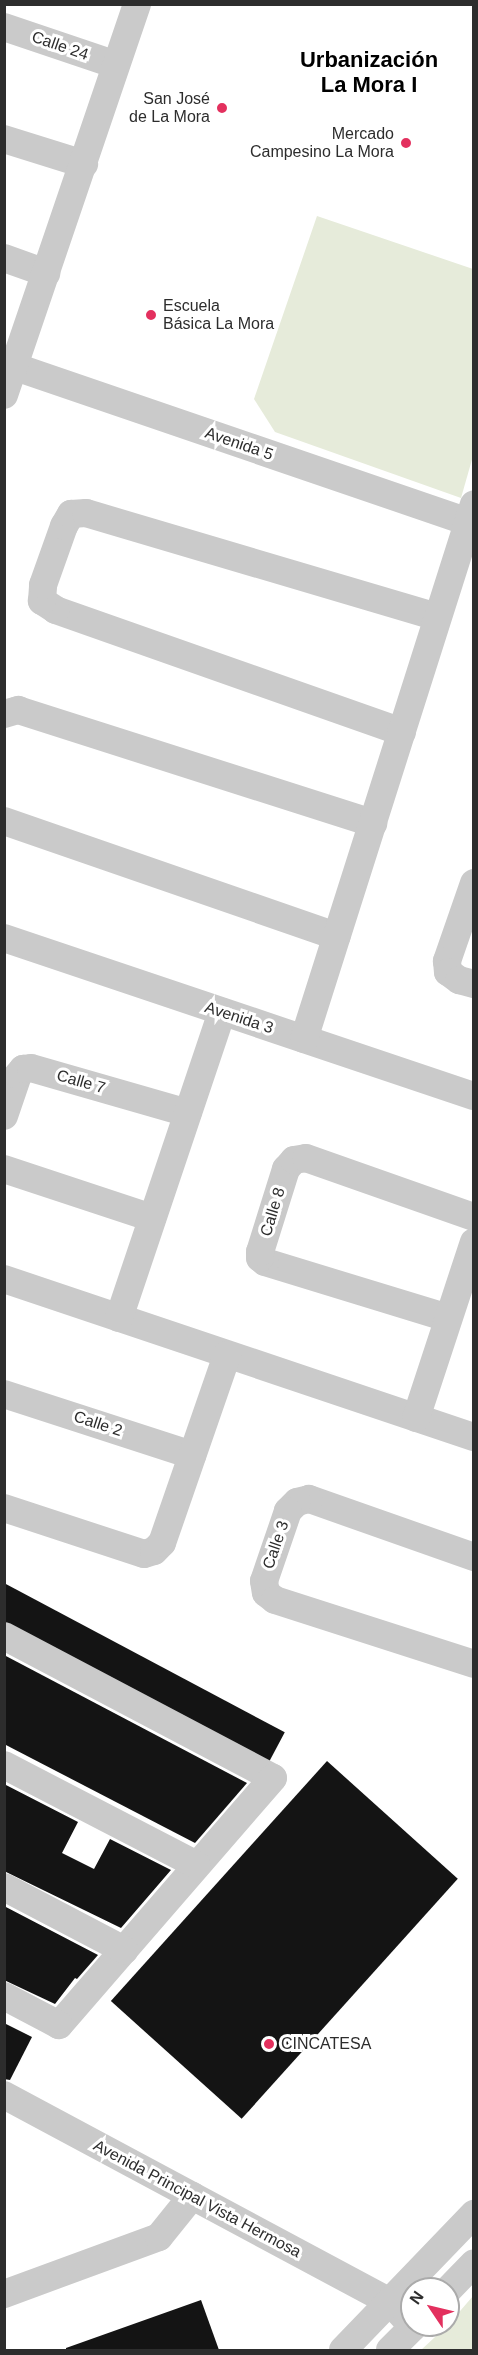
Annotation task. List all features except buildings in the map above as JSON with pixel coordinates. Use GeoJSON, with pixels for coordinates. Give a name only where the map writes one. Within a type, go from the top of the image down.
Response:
{"type":"FeatureCollection","features":[{"type":"Feature","properties":{"kind":"street"},"geometry":{"type":"LineString","coordinates":[[4,395],[9,365],[46,273],[137,4]]}},
{"type":"Feature","properties":{"kind":"street","name":"Calle 24"},"geometry":{"type":"LineString","coordinates":[[4,27],[116,65]]}},
{"type":"Feature","properties":{"kind":"street"},"geometry":{"type":"LineString","coordinates":[[4,139],[84,164]]}},
{"type":"Feature","properties":{"kind":"street"},"geometry":{"type":"LineString","coordinates":[[4,258],[46,273]]}},
{"type":"Feature","properties":{"kind":"street","name":"Avenida 5"},"geometry":{"type":"LineString","coordinates":[[9,365],[472,517]]}},
{"type":"Feature","properties":{"kind":"street"},"geometry":{"type":"LineString","coordinates":[[402,732],[56,610],[42,601],[43,585],[64,526],[71,514],[86,513],[437,617]]}},
{"type":"Feature","properties":{"kind":"street"},"geometry":{"type":"LineString","coordinates":[[304,1039],[437,617],[472,517]]}},
{"type":"Feature","properties":{"kind":"street"},"geometry":{"type":"LineString","coordinates":[[4,714],[18,710],[373,823]]}},
{"type":"Feature","properties":{"kind":"street"},"geometry":{"type":"LineString","coordinates":[[4,821],[337,936]]}},
{"type":"Feature","properties":{"kind":"street"},"geometry":{"type":"LineString","coordinates":[[474,883],[447,961],[448,972],[459,980],[474,984]]}},
{"type":"Feature","properties":{"kind":"street","name":"Avenida 3"},"geometry":{"type":"LineString","coordinates":[[4,938],[474,1096]]}},
{"type":"Feature","properties":{"kind":"street"},"geometry":{"type":"LineString","coordinates":[[119,1318],[222,1012]]}},
{"type":"Feature","properties":{"kind":"street","name":"Calle 7"},"geometry":{"type":"LineString","coordinates":[[4,1116],[18,1075],[23,1069],[31,1068],[188,1113]]}},
{"type":"Feature","properties":{"kind":"street","name":"Calle 8"},"geometry":{"type":"LineString","coordinates":[[448,1318],[265,1262],[260,1258],[261,1252],[286,1169],[294,1160],[306,1158],[474,1217]]}},
{"type":"Feature","properties":{"kind":"street"},"geometry":{"type":"LineString","coordinates":[[4,1169],[152,1218]]}},
{"type":"Feature","properties":{"kind":"street"},"geometry":{"type":"LineString","coordinates":[[416,1418],[474,1242]]}},
{"type":"Feature","properties":{"kind":"street"},"geometry":{"type":"LineString","coordinates":[[4,1279],[474,1437]]}},
{"type":"Feature","properties":{"kind":"street"},"geometry":{"type":"LineString","coordinates":[[4,1508],[144,1554],[154,1551],[162,1542],[227,1354]]}},
{"type":"Feature","properties":{"kind":"street","name":"Calle 2"},"geometry":{"type":"LineString","coordinates":[[4,1394],[192,1455]]}},
{"type":"Feature","properties":{"kind":"street","name":"Calle 3"},"geometry":{"type":"LineString","coordinates":[[474,1557],[309,1499],[297,1502],[288,1511],[264,1581],[266,1593],[275,1600],[474,1664]]}},
{"type":"Feature","properties":{"kind":"street"},"geometry":{"type":"LineString","coordinates":[[4,1636],[273,1778],[59,2025],[4,1996]]}},
{"type":"Feature","properties":{"kind":"street"},"geometry":{"type":"LineString","coordinates":[[4,1765],[197,1865]]}},
{"type":"Feature","properties":{"kind":"street"},"geometry":{"type":"LineString","coordinates":[[4,1887],[124,1950]]}},
{"type":"Feature","properties":{"kind":"street","name":"Avenida Principal Vista Hermosa"},"geometry":{"type":"LineString","coordinates":[[4,2095],[390,2302],[400,2312]]}},
{"type":"Feature","properties":{"kind":"street"},"geometry":{"type":"LineString","coordinates":[[4,2294],[159,2237],[192,2196]]}},
{"type":"Feature","properties":{"kind":"street"},"geometry":{"type":"LineString","coordinates":[[343,2350],[474,2214]]}},
{"type":"Feature","properties":{"kind":"street"},"geometry":{"type":"LineString","coordinates":[[460,2278],[474,2263]]}},
{"type":"Feature","properties":{"kind":"street"},"geometry":{"type":"LineString","coordinates":[[390,2350],[403,2337]]}},
{"type":"Feature","properties":{"kind":"green space"},"geometry":{"type":"Polygon","coordinates":[[[317,216],[473,269],[473,456],[461,498],[275,432],[254,399],[317,216]]]}},
{"type":"Feature","properties":{"kind":"green space"},"geometry":{"type":"Polygon","coordinates":[[[473,2296],[473,2350],[421,2350],[435,2337],[460,2337],[460,2311],[473,2296]]]}},
{"type":"Feature","properties":{"kind":"place","name":"San José de La Mora"},"geometry":{"type":"Point","coordinates":[222,108]}},
{"type":"Feature","properties":{"kind":"place","name":"Mercado Campesino La Mora"},"geometry":{"type":"Point","coordinates":[406,143]}},
{"type":"Feature","properties":{"kind":"place","name":"Escuela Básica La Mora"},"geometry":{"type":"Point","coordinates":[151,315]}},
{"type":"Feature","properties":{"kind":"place","name":"CINCATESA"},"geometry":{"type":"Point","coordinates":[269,2044]}},
{"type":"Feature","properties":{"kind":"district","name":"Urbanización La Mora I"},"geometry":{"type":"Point","coordinates":[369,72]}}]}
